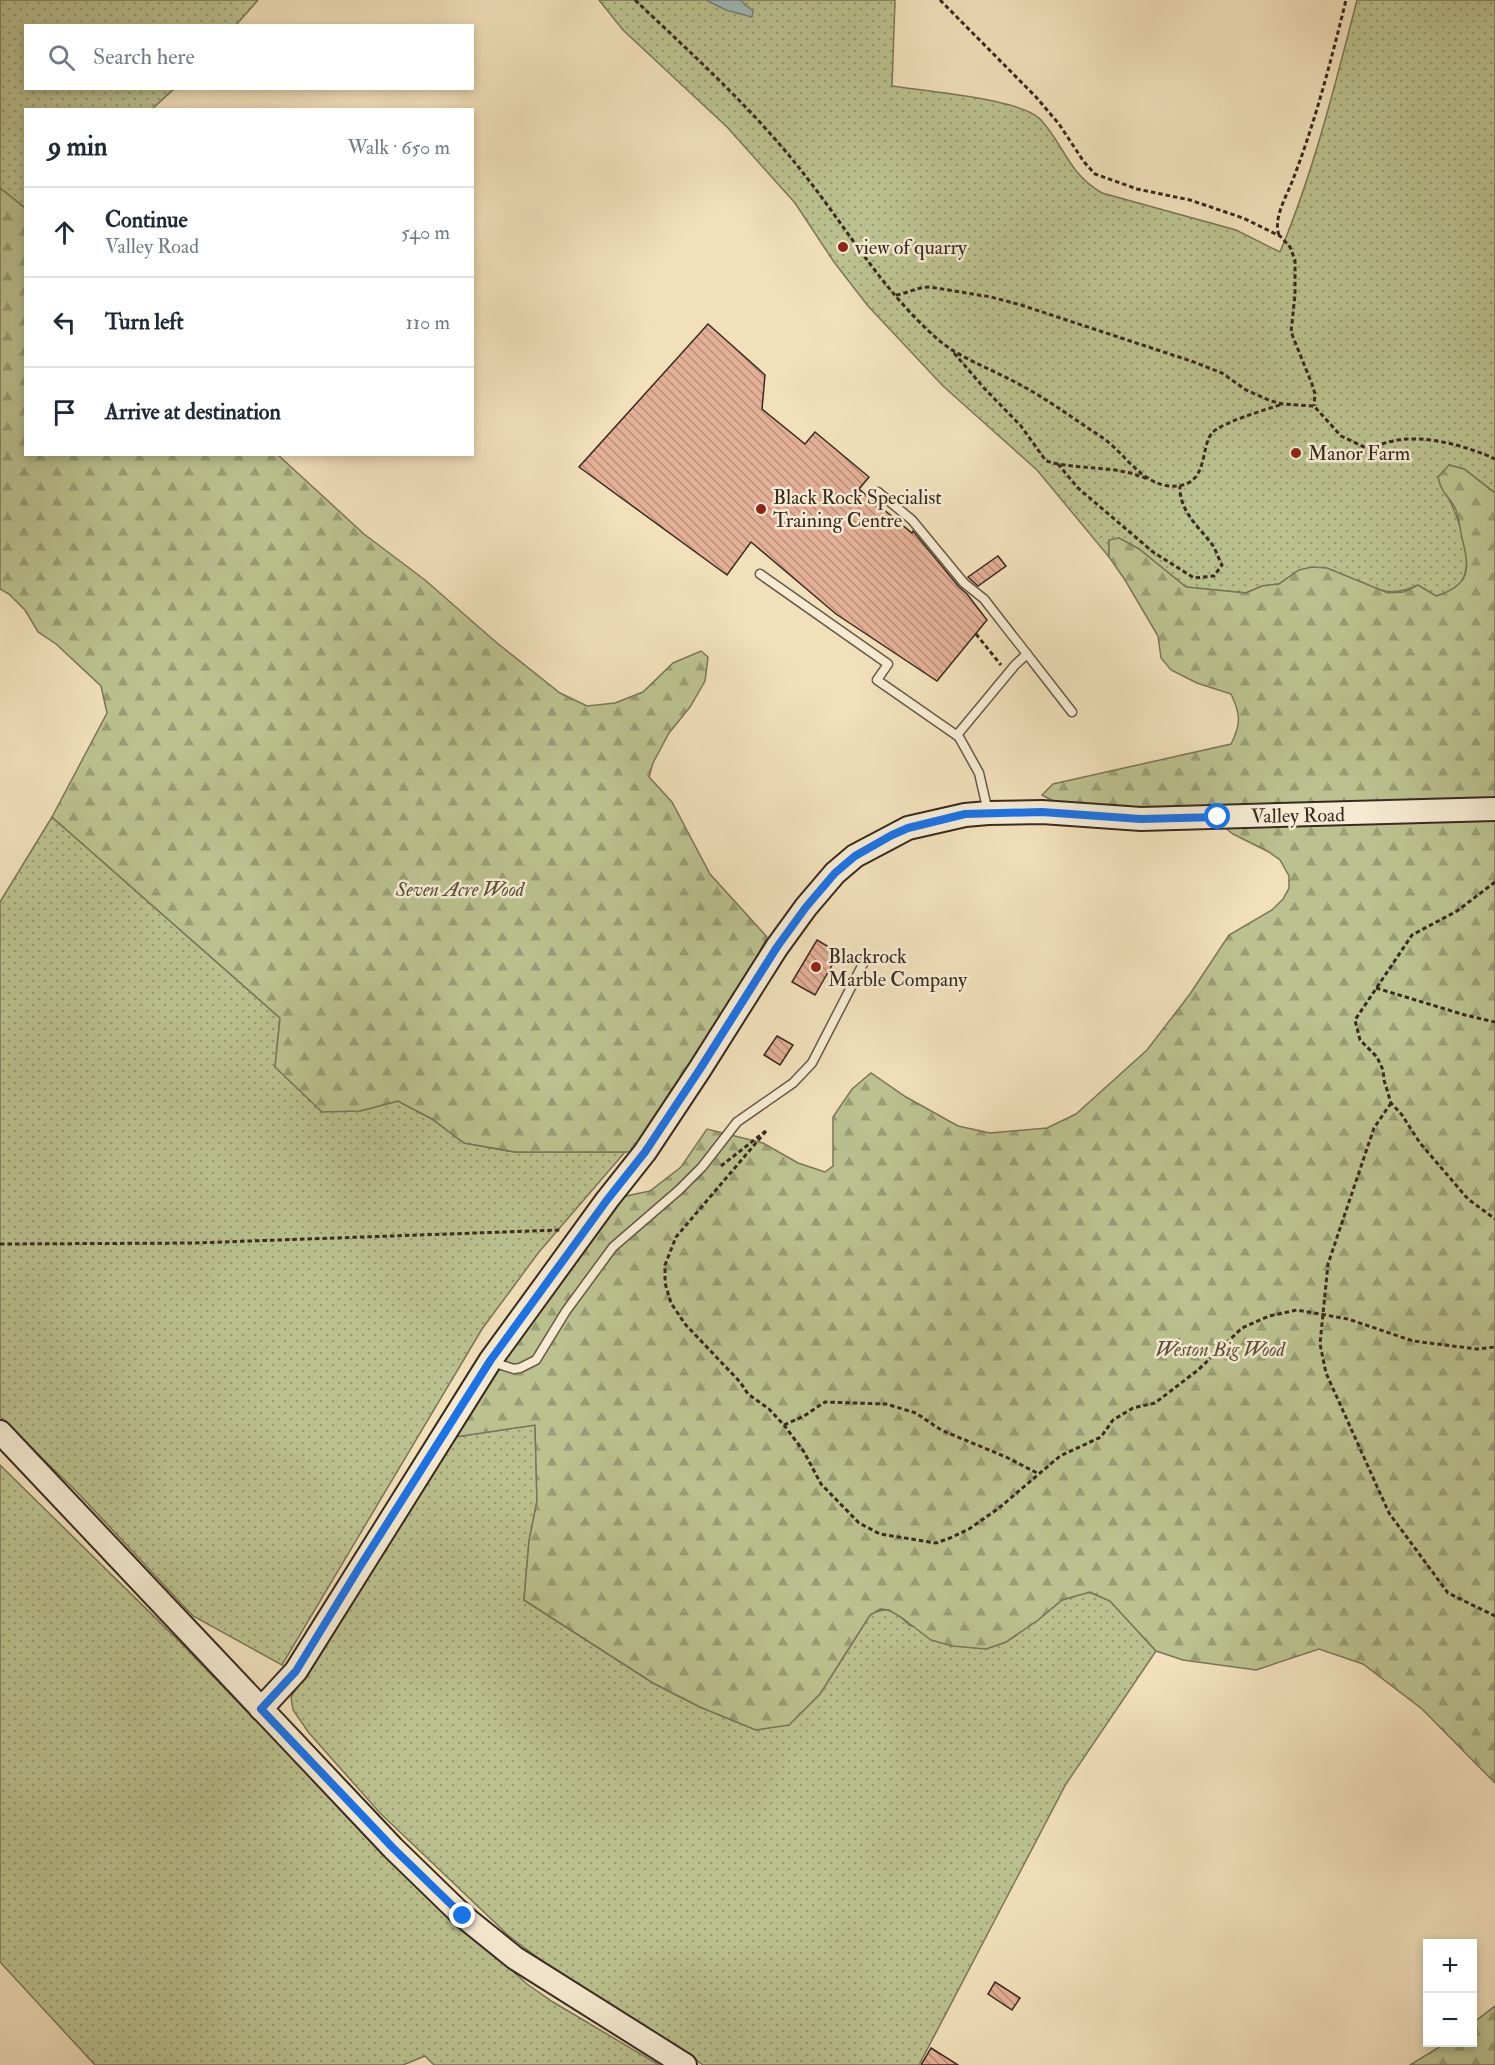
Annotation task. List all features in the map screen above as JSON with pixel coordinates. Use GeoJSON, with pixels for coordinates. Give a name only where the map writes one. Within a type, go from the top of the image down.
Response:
{"type":"FeatureCollection","features":[{"type":"Feature","properties":{"kind":"street","name":"Valley Road"},"geometry":{"type":"LineString","coordinates":[[261,1709],[296,1671],[490,1361],[645,1152],[777,947],[806,907],[835,873],[855,856],[908,828],[965,814],[1042,812],[1141,819],[1495,808]]}},
{"type":"Feature","properties":{"kind":"street"},"geometry":{"type":"LineString","coordinates":[[0,1432],[393,1848],[463,1916],[515,1958],[685,2065]]}},
{"type":"Feature","properties":{"kind":"lane"},"geometry":{"type":"LineString","coordinates":[[878,492],[912,520],[964,584],[984,599],[1072,712]]}},
{"type":"Feature","properties":{"kind":"lane"},"geometry":{"type":"LineString","coordinates":[[760,574],[888,664],[877,680],[957,735],[980,773],[988,813]]}},
{"type":"Feature","properties":{"kind":"lane"},"geometry":{"type":"LineString","coordinates":[[957,735],[1027,654]]}},
{"type":"Feature","properties":{"kind":"lane"},"geometry":{"type":"LineString","coordinates":[[490,1361],[514,1369],[536,1360],[566,1311],[613,1247],[702,1167],[737,1122],[793,1083],[806,1070],[815,1058],[866,960]]}},
{"type":"Feature","properties":{"kind":"path"},"geometry":{"type":"LineString","coordinates":[[635,0],[720,80],[798,166],[864,256],[932,335],[953,351],[1036,393],[1106,441],[1131,466],[1151,480]]}},
{"type":"Feature","properties":{"kind":"path"},"geometry":{"type":"LineString","coordinates":[[940,0],[1036,97],[1059,124],[1084,162],[1095,174],[1137,189],[1190,200],[1243,218],[1280,236]]}},
{"type":"Feature","properties":{"kind":"path"},"geometry":{"type":"LineString","coordinates":[[1314,406],[1315,394],[1291,332],[1295,295],[1293,253],[1277,228],[1310,131],[1346,0]]}},
{"type":"Feature","properties":{"kind":"path"},"geometry":{"type":"LineString","coordinates":[[896,295],[920,287],[930,287],[991,297],[1191,360],[1222,373],[1254,395],[1283,404],[1314,406],[1341,436],[1366,448],[1394,440],[1410,439],[1469,448],[1495,459]]}},
{"type":"Feature","properties":{"kind":"path"},"geometry":{"type":"LineString","coordinates":[[953,351],[984,388],[1021,426],[1046,461],[1130,471],[1163,485],[1180,486],[1192,478],[1203,464],[1213,432],[1283,404]]}},
{"type":"Feature","properties":{"kind":"path"},"geometry":{"type":"LineString","coordinates":[[1058,464],[1078,488],[1153,552],[1194,578],[1214,576],[1222,565],[1213,545],[1192,520],[1179,498],[1180,486]]}},
{"type":"Feature","properties":{"kind":"path"},"geometry":{"type":"LineString","coordinates":[[976,634],[1008,674]]}},
{"type":"Feature","properties":{"kind":"path"},"geometry":{"type":"LineString","coordinates":[[1495,882],[1457,911],[1412,935],[1355,1020],[1360,1040],[1377,1057],[1383,1070],[1383,1080],[1391,1103],[1402,1115],[1420,1143],[1468,1199],[1495,1219]]}},
{"type":"Feature","properties":{"kind":"path"},"geometry":{"type":"LineString","coordinates":[[1375,988],[1465,1016],[1495,1022]]}},
{"type":"Feature","properties":{"kind":"path"},"geometry":{"type":"LineString","coordinates":[[1391,1103],[1374,1128],[1328,1264],[1320,1344],[1326,1373],[1389,1513],[1448,1593],[1495,1616]]}},
{"type":"Feature","properties":{"kind":"path"},"geometry":{"type":"LineString","coordinates":[[720,1166],[767,1130],[676,1237],[665,1265],[664,1283],[671,1303],[685,1324],[734,1375],[748,1394],[769,1409],[784,1425],[804,1452],[821,1484],[859,1523],[880,1534],[936,1543],[969,1529],[999,1508],[1060,1456],[1101,1437],[1113,1420],[1133,1408],[1155,1403],[1198,1370],[1242,1328],[1269,1316],[1297,1310],[1348,1319],[1413,1341],[1476,1349],[1495,1347]]}},
{"type":"Feature","properties":{"kind":"path"},"geometry":{"type":"LineString","coordinates":[[0,1245],[194,1243],[586,1229]]}},
{"type":"Feature","properties":{"kind":"path"},"geometry":{"type":"LineString","coordinates":[[784,1425],[804,1416],[825,1402],[886,1404],[916,1413],[941,1430],[1006,1457],[1039,1474]]}},
{"type":"Feature","properties":{"kind":"green space"},"geometry":{"type":"Polygon","coordinates":[[[0,0],[258,0],[237,24],[24,24],[24,90],[173,90],[153,108],[24,108],[24,207],[0,188],[0,0]]]}},
{"type":"Feature","properties":{"kind":"green space"},"geometry":{"type":"Polygon","coordinates":[[[599,0],[895,0],[892,86],[993,101],[1029,112],[1040,119],[1048,129],[1081,177],[1102,193],[1236,230],[1280,252],[1314,159],[1357,0],[1495,0],[1495,493],[1464,469],[1449,465],[1450,499],[1466,548],[1467,560],[1461,582],[1454,590],[1436,596],[1418,585],[1407,590],[1389,592],[1346,577],[1299,570],[1279,584],[1262,586],[1246,593],[1186,587],[1139,549],[1119,538],[1109,540],[1109,557],[1037,470],[943,386],[868,306],[834,262],[795,203],[727,127],[623,30],[599,0]]]}},
{"type":"Feature","properties":{"kind":"green space","name":"Seven Acre Wood"},"geometry":{"type":"Polygon","coordinates":[[[0,188],[24,207],[24,456],[279,456],[364,534],[425,580],[497,643],[560,693],[587,706],[615,703],[643,692],[673,663],[701,651],[708,657],[705,681],[690,707],[669,733],[653,763],[649,777],[672,802],[710,874],[767,937],[700,1069],[645,1152],[515,1152],[464,1143],[432,1119],[398,1101],[360,1111],[322,1112],[275,1067],[280,1018],[52,817],[107,713],[101,686],[56,644],[38,632],[25,610],[9,594],[0,589],[0,188]]]}},
{"type":"Feature","properties":{"kind":"green space"},"geometry":{"type":"Polygon","coordinates":[[[1449,465],[1464,469],[1495,493],[1495,798],[1174,811],[1059,804],[1042,795],[1053,784],[1231,744],[1237,731],[1238,714],[1231,694],[1197,683],[1171,670],[1161,658],[1158,636],[1109,557],[1109,540],[1119,538],[1139,549],[1186,587],[1246,593],[1262,586],[1279,584],[1299,570],[1312,567],[1327,568],[1388,593],[1404,592],[1418,585],[1436,596],[1456,587],[1462,581],[1467,567],[1457,513],[1441,487],[1438,477],[1449,465]]]}},
{"type":"Feature","properties":{"kind":"green space"},"geometry":{"type":"Polygon","coordinates":[[[52,817],[280,1018],[275,1067],[360,1111],[398,1101],[432,1119],[464,1143],[515,1152],[625,1152],[539,1252],[482,1329],[282,1665],[193,1616],[76,1491],[0,1417],[0,902],[52,817]]]}},
{"type":"Feature","properties":{"kind":"green space","name":"Weston Big Wood"},"geometry":{"type":"Polygon","coordinates":[[[1495,818],[1495,1783],[1422,1709],[1363,1664],[1319,1649],[1256,1670],[1183,1660],[1156,1651],[1110,1601],[1090,1592],[1062,1600],[1006,1642],[986,1649],[952,1646],[931,1640],[901,1617],[889,1610],[880,1609],[870,1615],[820,1694],[789,1725],[756,1730],[700,1707],[653,1683],[524,1600],[529,1541],[537,1501],[535,1425],[455,1437],[490,1361],[607,1200],[650,1191],[681,1167],[707,1129],[763,1143],[798,1163],[825,1172],[833,1166],[833,1117],[852,1089],[871,1073],[906,1097],[958,1126],[990,1133],[1047,1128],[1076,1114],[1147,1050],[1190,994],[1229,935],[1272,910],[1283,899],[1289,888],[1289,876],[1280,860],[1223,826],[1426,822],[1495,818]]]}},
{"type":"Feature","properties":{"kind":"green space"},"geometry":{"type":"Polygon","coordinates":[[[535,1425],[537,1501],[529,1541],[524,1600],[653,1683],[700,1707],[756,1730],[789,1724],[820,1694],[870,1615],[881,1610],[895,1613],[909,1625],[986,1649],[1006,1642],[1062,1600],[1089,1592],[1110,1601],[1156,1651],[1066,1784],[919,2065],[703,2065],[686,2052],[565,1978],[509,1936],[380,1813],[309,1733],[293,1710],[291,1697],[455,1437],[535,1425]]]}},
{"type":"Feature","properties":{"kind":"green space"},"geometry":{"type":"Polygon","coordinates":[[[0,1465],[181,1643],[388,1858],[527,1984],[659,2065],[434,2065],[425,2056],[403,2065],[95,2065],[0,1962],[0,1465]]]}},
{"type":"Feature","properties":{"kind":"green space"},"geometry":{"type":"Polygon","coordinates":[[[1495,2006],[1495,2065],[1410,2065],[1439,2047],[1477,2047],[1477,2020],[1495,2006]]]}},
{"type":"Feature","properties":{"kind":"water"},"geometry":{"type":"Polygon","coordinates":[[[706,0],[740,0],[753,11],[752,17],[726,10],[706,0]]]}},
{"type":"Feature","properties":{"kind":"building","name":"Black Rock Specialist Training Centre"},"geometry":{"type":"Polygon","coordinates":[[[708,324],[765,375],[762,409],[805,444],[815,432],[869,477],[859,489],[912,533],[913,531],[987,620],[937,681],[836,614],[751,542],[727,575],[579,467],[708,324]]]}},
{"type":"Feature","properties":{"kind":"building"},"geometry":{"type":"Polygon","coordinates":[[[998,556],[1006,566],[978,586],[968,577],[998,556]]]}},
{"type":"Feature","properties":{"kind":"building","name":"Blackrock Marble Company"},"geometry":{"type":"Polygon","coordinates":[[[817,940],[839,953],[815,995],[792,982],[817,940]]]}},
{"type":"Feature","properties":{"kind":"building"},"geometry":{"type":"Polygon","coordinates":[[[777,1036],[793,1045],[780,1065],[764,1055],[777,1036]]]}},
{"type":"Feature","properties":{"kind":"building"},"geometry":{"type":"Polygon","coordinates":[[[995,1982],[1020,1998],[1012,2010],[988,1994],[995,1982]]]}},
{"type":"Feature","properties":{"kind":"building"},"geometry":{"type":"Polygon","coordinates":[[[931,2048],[958,2065],[921,2065],[931,2048]]]}},
{"type":"Feature","properties":{"kind":"place","name":"view of quarry"},"geometry":{"type":"Point","coordinates":[843,247]}},
{"type":"Feature","properties":{"kind":"place","name":"Manor Farm"},"geometry":{"type":"Point","coordinates":[1296,453]}},
{"type":"Feature","properties":{"kind":"place","name":"Black Rock Specialist Training Centre"},"geometry":{"type":"Point","coordinates":[761,509]}},
{"type":"Feature","properties":{"kind":"place","name":"Blackrock Marble Company"},"geometry":{"type":"Point","coordinates":[816,967]}},
{"type":"Feature","properties":{"kind":"route"},"geometry":{"type":"LineString","coordinates":[[463,1916],[393,1848],[261,1709],[296,1671],[490,1361],[607,1200],[645,1152],[777,947],[806,907],[835,873],[855,856],[908,828],[965,814],[1042,812],[1141,819],[1218,817]]}}]}
